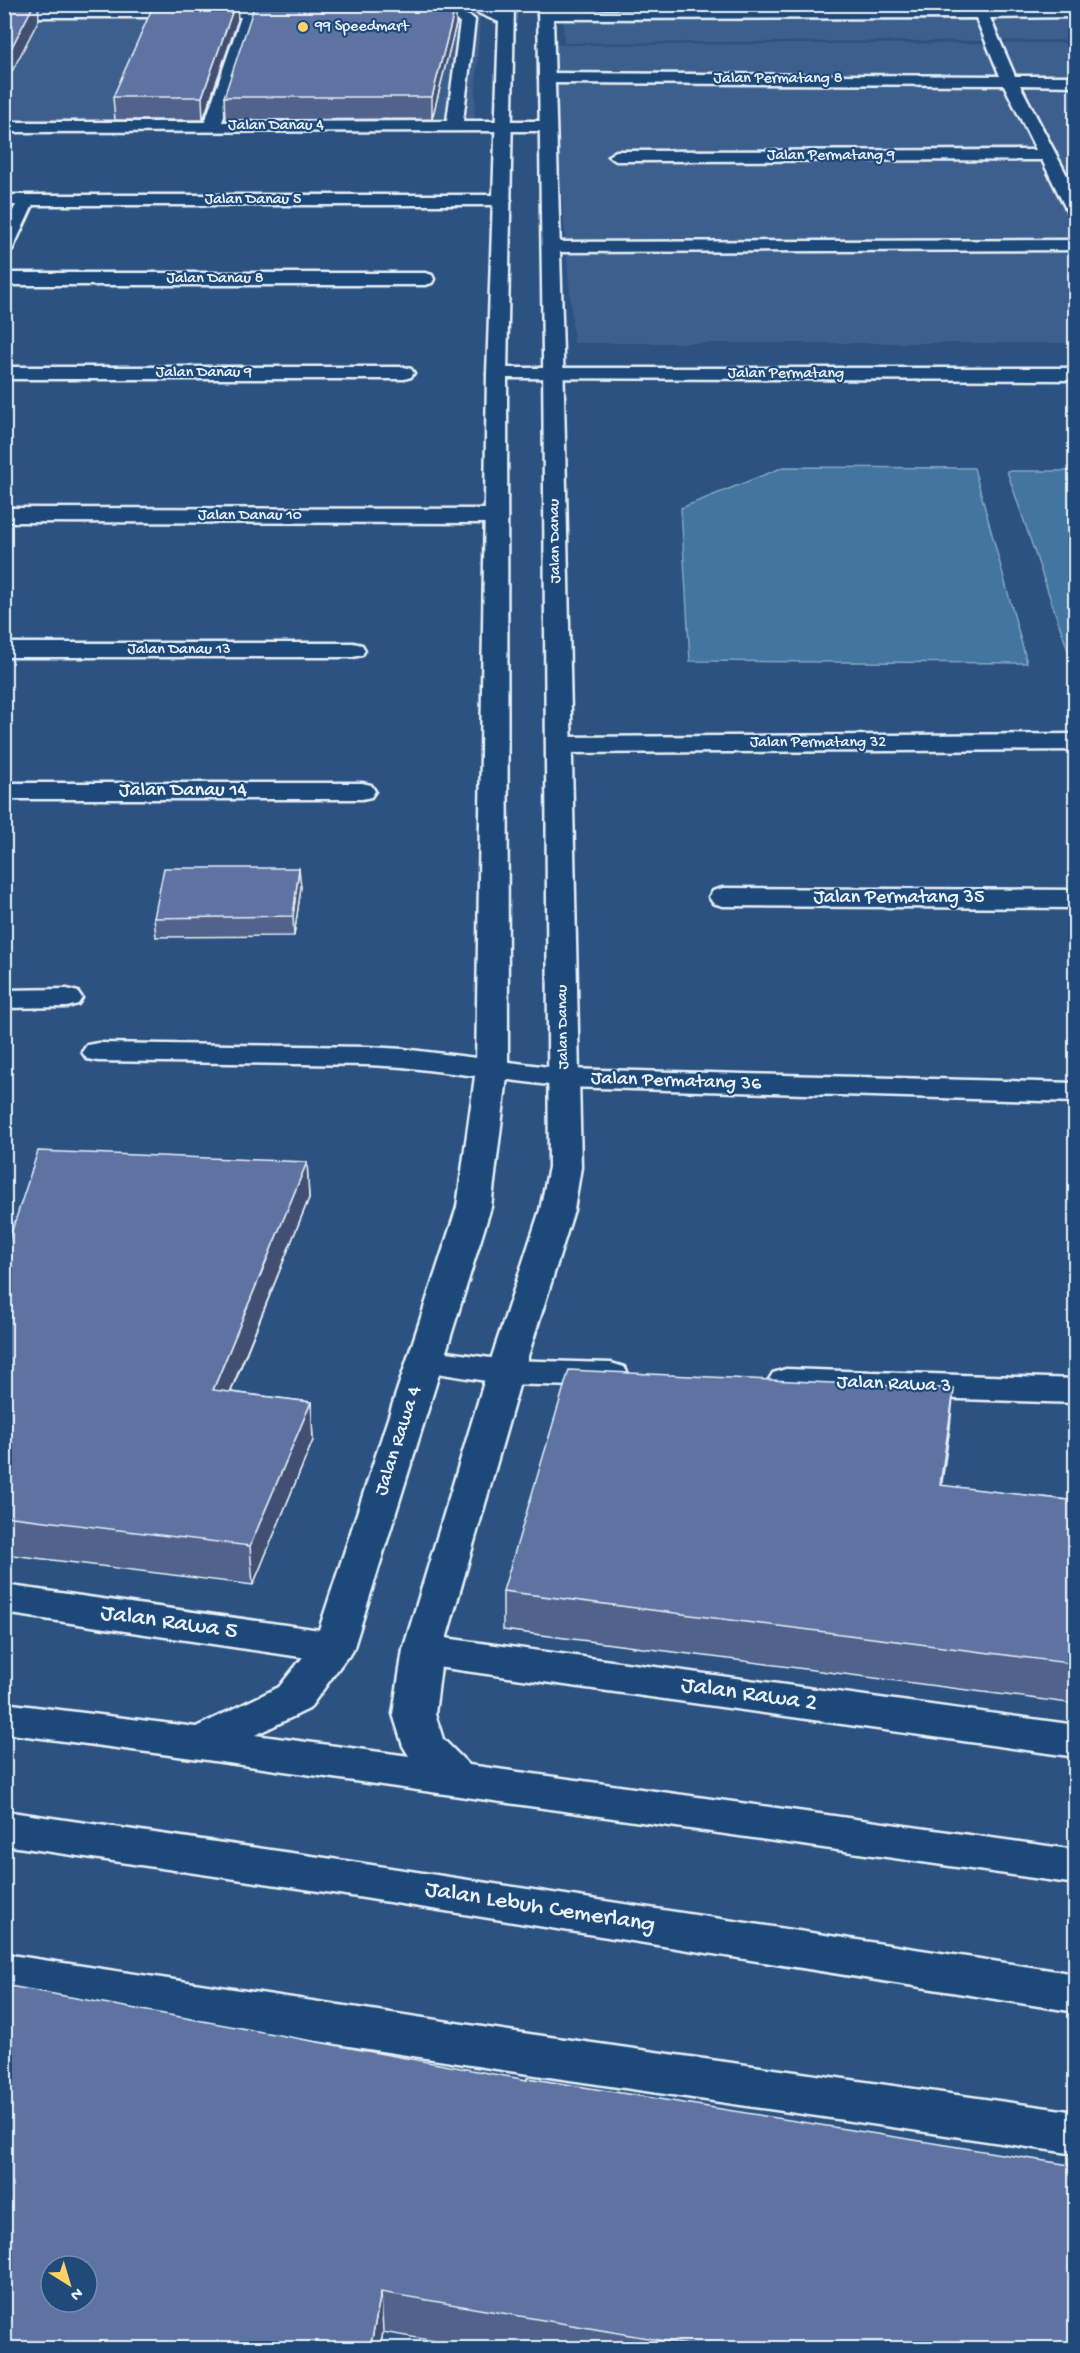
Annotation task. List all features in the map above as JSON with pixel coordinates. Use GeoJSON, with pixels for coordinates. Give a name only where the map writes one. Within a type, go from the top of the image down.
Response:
{"type":"FeatureCollection","features":[{"type":"Feature","properties":{"kind":"street"},"geometry":{"type":"LineString","coordinates":[[464,4],[486,10],[507,12],[497,363],[492,1070]]}},
{"type":"Feature","properties":{"kind":"street"},"geometry":{"type":"LineString","coordinates":[[545,10],[594,4]]}},
{"type":"Feature","properties":{"kind":"street"},"geometry":{"type":"LineString","coordinates":[[545,10],[979,9],[1076,13]]}},
{"type":"Feature","properties":{"kind":"street"},"geometry":{"type":"LineString","coordinates":[[979,9],[1008,80],[1076,211]]}},
{"type":"Feature","properties":{"kind":"street","name":"Jalan Danau"},"geometry":{"type":"LineString","coordinates":[[545,10],[565,1078]]}},
{"type":"Feature","properties":{"kind":"street"},"geometry":{"type":"LineString","coordinates":[[4,13],[308,14]]}},
{"type":"Feature","properties":{"kind":"street"},"geometry":{"type":"LineString","coordinates":[[212,126],[250,13]]}},
{"type":"Feature","properties":{"kind":"street"},"geometry":{"type":"LineString","coordinates":[[401,14],[445,14],[468,20],[454,126]]}},
{"type":"Feature","properties":{"kind":"street","name":"Jalan Permatang 8"},"geometry":{"type":"LineString","coordinates":[[547,78],[1068,81]]}},
{"type":"Feature","properties":{"kind":"street"},"geometry":{"type":"LineString","coordinates":[[1068,81],[1071,98]]}},
{"type":"Feature","properties":{"kind":"street","name":"Jalan Danau 4"},"geometry":{"type":"LineString","coordinates":[[4,127],[548,126]]}},
{"type":"Feature","properties":{"kind":"street","name":"Jalan Permatang 9"},"geometry":{"type":"LineString","coordinates":[[616,156],[1047,155]]}},
{"type":"Feature","properties":{"kind":"street","name":"Jalan Danau 5"},"geometry":{"type":"LineString","coordinates":[[4,200],[502,200]]}},
{"type":"Feature","properties":{"kind":"street"},"geometry":{"type":"LineString","coordinates":[[4,248],[27,200]]}},
{"type":"Feature","properties":{"kind":"street"},"geometry":{"type":"LineString","coordinates":[[550,247],[1076,245]]}},
{"type":"Feature","properties":{"kind":"street","name":"Jalan Danau 8"},"geometry":{"type":"LineString","coordinates":[[4,279],[425,279]]}},
{"type":"Feature","properties":{"kind":"street","name":"Jalan Permatang"},"geometry":{"type":"LineString","coordinates":[[497,363],[525,353],[553,363],[577,353]]}},
{"type":"Feature","properties":{"kind":"street","name":"Jalan Permatang"},"geometry":{"type":"LineString","coordinates":[[497,363],[1076,374]]}},
{"type":"Feature","properties":{"kind":"street","name":"Jalan Danau 9"},"geometry":{"type":"LineString","coordinates":[[4,373],[404,373]]}},
{"type":"Feature","properties":{"kind":"street","name":"Jalan Danau 10"},"geometry":{"type":"LineString","coordinates":[[4,515],[496,516]]}},
{"type":"Feature","properties":{"kind":"street","name":"Jalan Danau 13"},"geometry":{"type":"LineString","coordinates":[[4,650],[353,650]]}},
{"type":"Feature","properties":{"kind":"street","name":"Jalan Permatang 32"},"geometry":{"type":"LineString","coordinates":[[560,745],[1076,742]]}},
{"type":"Feature","properties":{"kind":"street","name":"Jalan Danau 14"},"geometry":{"type":"LineString","coordinates":[[4,791],[362,791]]}},
{"type":"Feature","properties":{"kind":"street","name":"Jalan Permatang 35"},"geometry":{"type":"LineString","coordinates":[[723,897],[1076,899]]}},
{"type":"Feature","properties":{"kind":"street"},"geometry":{"type":"LineString","coordinates":[[4,999],[67,998]]}},
{"type":"Feature","properties":{"kind":"street","name":"Jalan Permatang 36"},"geometry":{"type":"LineString","coordinates":[[98,1052],[368,1056],[565,1078],[1076,1093]]}},
{"type":"Feature","properties":{"kind":"street","name":"Jalan Rawa 4"},"geometry":{"type":"LineString","coordinates":[[200,1743],[294,1698],[334,1647],[474,1208],[492,1070]]}},
{"type":"Feature","properties":{"kind":"street"},"geometry":{"type":"LineString","coordinates":[[457,1779],[424,1746],[414,1714],[423,1650],[505,1372],[557,1210],[564,1167],[565,1078]]}},
{"type":"Feature","properties":{"kind":"street"},"geometry":{"type":"LineString","coordinates":[[425,1361],[505,1372],[647,1377]]}},
{"type":"Feature","properties":{"kind":"street","name":"Jalan Rawa 3"},"geometry":{"type":"LineString","coordinates":[[754,1380],[1076,1391]]}},
{"type":"Feature","properties":{"kind":"street","name":"Jalan Rawa 5"},"geometry":{"type":"LineString","coordinates":[[4,1599],[334,1647]]}},
{"type":"Feature","properties":{"kind":"street","name":"Jalan Rawa 2"},"geometry":{"type":"LineString","coordinates":[[423,1650],[1076,1741]]}},
{"type":"Feature","properties":{"kind":"street"},"geometry":{"type":"LineString","coordinates":[[4,1718],[200,1743],[1076,1867]]}},
{"type":"Feature","properties":{"kind":"street","name":"Jalan Lebuh Cemerlang"},"geometry":{"type":"LineString","coordinates":[[4,1828],[339,1877],[1076,1992]]}},
{"type":"Feature","properties":{"kind":"street"},"geometry":{"type":"LineString","coordinates":[[4,1973],[522,2053],[1076,2133]]}},
{"type":"Feature","properties":{"kind":"shaded area"},"geometry":{"type":"Polygon","coordinates":[[[460,9],[480,18],[474,119],[5,122],[4,10],[460,9]]]}},
{"type":"Feature","properties":{"kind":"shaded area"},"geometry":{"type":"Polygon","coordinates":[[[1075,16],[1076,40],[564,43],[563,17],[1075,16]]]}},
{"type":"Feature","properties":{"kind":"shaded area"},"geometry":{"type":"Polygon","coordinates":[[[1075,43],[1075,343],[574,343],[550,45],[1075,43]]]}},
{"type":"Feature","properties":{"kind":"shaded area"},"geometry":{"type":"Polygon","coordinates":[[[784,467],[974,468],[1027,663],[690,661],[681,508],[784,467]]]}},
{"type":"Feature","properties":{"kind":"shaded area"},"geometry":{"type":"Polygon","coordinates":[[[1007,471],[1075,471],[1075,659],[1071,659],[1007,471]]]}},
{"type":"Feature","properties":{"kind":"building"},"geometry":{"type":"Polygon","coordinates":[[[4,4],[34,4],[4,62],[4,4]]]}},
{"type":"Feature","properties":{"kind":"building"},"geometry":{"type":"Polygon","coordinates":[[[154,4],[235,4],[202,97],[113,97],[154,4]]]}},
{"type":"Feature","properties":{"kind":"building"},"geometry":{"type":"Polygon","coordinates":[[[255,4],[456,4],[432,97],[224,97],[255,4]]]}},
{"type":"Feature","properties":{"kind":"building"},"geometry":{"type":"Polygon","coordinates":[[[164,868],[299,868],[293,916],[154,918],[164,868]]]}},
{"type":"Feature","properties":{"kind":"building"},"geometry":{"type":"Polygon","coordinates":[[[38,1151],[307,1162],[213,1390],[311,1402],[250,1546],[4,1516],[4,1255],[38,1151]]]}},
{"type":"Feature","properties":{"kind":"building"},"geometry":{"type":"Polygon","coordinates":[[[569,1370],[954,1389],[940,1485],[1076,1501],[1076,1664],[503,1591],[569,1370]]]}},
{"type":"Feature","properties":{"kind":"building"},"geometry":{"type":"Polygon","coordinates":[[[4,1985],[527,2080],[527,2078],[1076,2166],[1076,2349],[711,2349],[381,2292],[370,2349],[4,2349],[4,1985]]]}},
{"type":"Feature","properties":{"kind":"place","name":"99 Speedmart"},"geometry":{"type":"Point","coordinates":[303,27]}}]}
